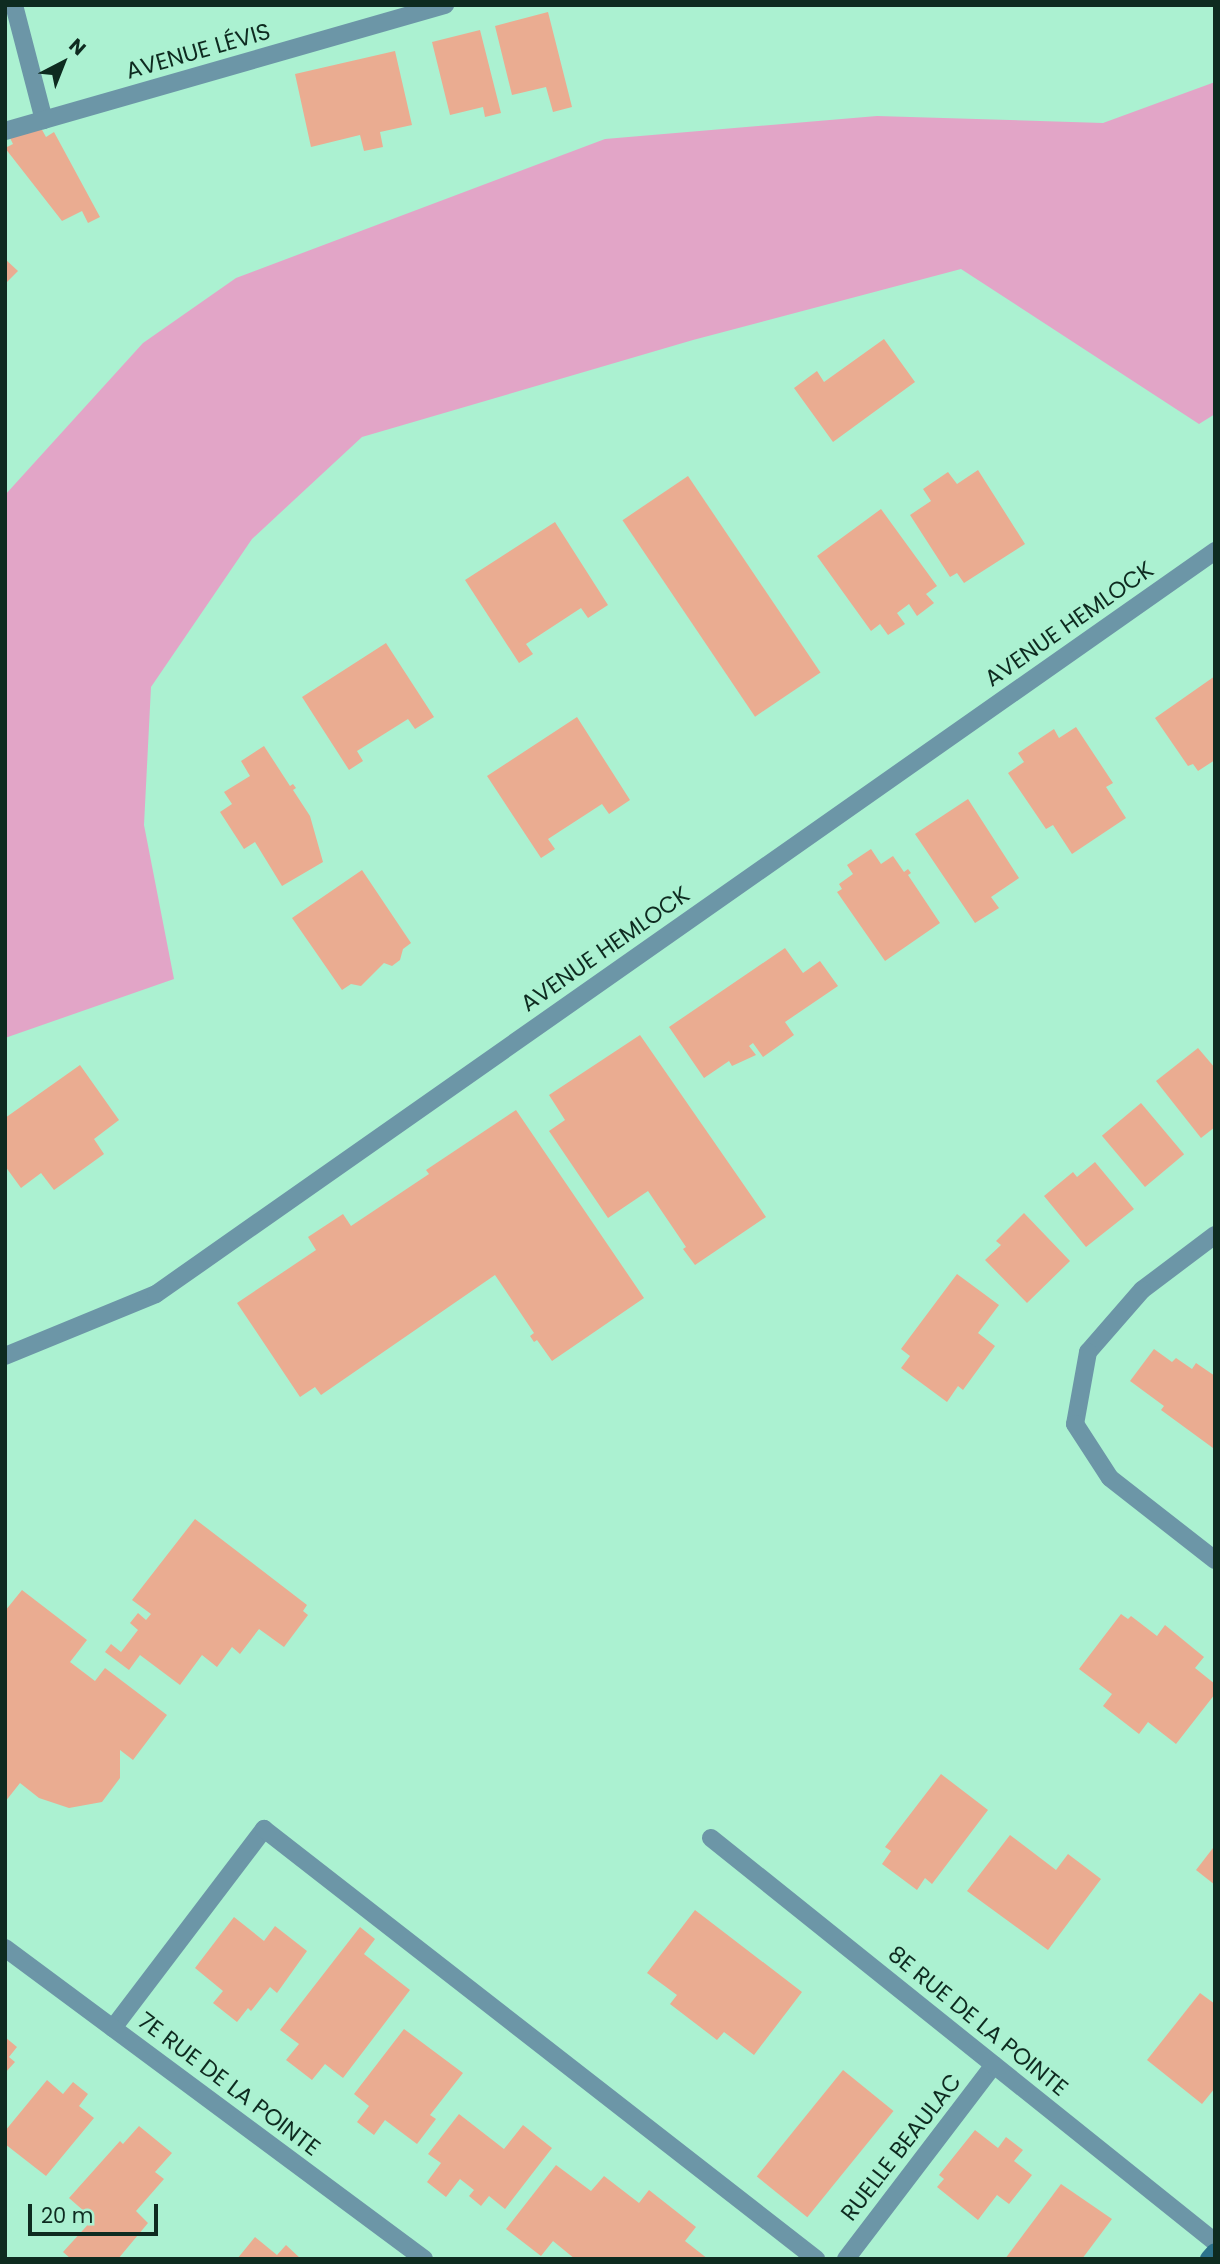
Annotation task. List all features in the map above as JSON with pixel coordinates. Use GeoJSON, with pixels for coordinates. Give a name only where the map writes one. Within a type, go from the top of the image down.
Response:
{"type":"FeatureCollection","features":[{"type":"Feature","properties":{"kind":"street"},"geometry":{"type":"LineString","coordinates":[[14,5],[44,120]]}},
{"type":"Feature","properties":{"kind":"street","name":"AVENUE LÉVIS"},"geometry":{"type":"LineString","coordinates":[[5,131],[445,5]]}},
{"type":"Feature","properties":{"kind":"street","name":"AVENUE HEMLOCK"},"geometry":{"type":"LineString","coordinates":[[5,1356],[156,1294],[1215,551]]}},
{"type":"Feature","properties":{"kind":"street"},"geometry":{"type":"LineString","coordinates":[[1215,1234],[1142,1290],[1088,1352],[1075,1424],[1110,1478],[1215,1560]]}},
{"type":"Feature","properties":{"kind":"street"},"geometry":{"type":"LineString","coordinates":[[113,2028],[264,1829],[816,2259]]}},
{"type":"Feature","properties":{"kind":"street","name":"8E RUE DE LA POINTE"},"geometry":{"type":"LineString","coordinates":[[711,1838],[1215,2242]]}},
{"type":"Feature","properties":{"kind":"street","name":"7E RUE DE LA POINTE"},"geometry":{"type":"LineString","coordinates":[[5,1948],[424,2259]]}},
{"type":"Feature","properties":{"kind":"street","name":"RUELLE BEAULAC"},"geometry":{"type":"LineString","coordinates":[[846,2259],[994,2065]]}},
{"type":"Feature","properties":{"kind":"street"},"geometry":{"type":"LineString","coordinates":[[1209,2259],[1215,2252]]}},
{"type":"Feature","properties":{"kind":"shaded area"},"geometry":{"type":"Polygon","coordinates":[[[1215,82],[1215,414],[1199,424],[961,269],[693,340],[362,437],[252,539],[151,687],[144,825],[174,979],[5,1038],[5,495],[143,343],[236,278],[605,139],[877,116],[1103,123],[1215,82]]]}},
{"type":"Feature","properties":{"kind":"building"},"geometry":{"type":"Polygon","coordinates":[[[548,12],[572,107],[553,112],[546,87],[512,95],[495,26],[548,12]]]}},
{"type":"Feature","properties":{"kind":"building"},"geometry":{"type":"Polygon","coordinates":[[[480,30],[501,113],[485,117],[483,107],[450,115],[432,42],[480,30]]]}},
{"type":"Feature","properties":{"kind":"building"},"geometry":{"type":"Polygon","coordinates":[[[395,51],[412,125],[380,132],[383,147],[364,151],[360,135],[311,147],[295,74],[395,51]]]}},
{"type":"Feature","properties":{"kind":"building"},"geometry":{"type":"Polygon","coordinates":[[[41,128],[46,137],[54,132],[100,217],[88,223],[82,211],[62,221],[5,148],[13,144],[10,138],[41,128]]]}},
{"type":"Feature","properties":{"kind":"building"},"geometry":{"type":"Polygon","coordinates":[[[5,259],[18,271],[5,284],[5,259]]]}},
{"type":"Feature","properties":{"kind":"building"},"geometry":{"type":"Polygon","coordinates":[[[884,339],[915,382],[833,442],[794,388],[817,371],[824,382],[884,339]]]}},
{"type":"Feature","properties":{"kind":"building"},"geometry":{"type":"Polygon","coordinates":[[[978,470],[1025,544],[964,583],[957,573],[950,577],[910,515],[931,501],[923,489],[948,472],[957,484],[978,470]]]}},
{"type":"Feature","properties":{"kind":"building"},"geometry":{"type":"Polygon","coordinates":[[[688,476],[821,672],[755,717],[623,520],[688,476]]]}},
{"type":"Feature","properties":{"kind":"building"},"geometry":{"type":"Polygon","coordinates":[[[881,509],[937,586],[926,594],[934,603],[917,616],[909,604],[897,613],[905,624],[888,635],[880,624],[871,631],[817,556],[881,509]]]}},
{"type":"Feature","properties":{"kind":"building"},"geometry":{"type":"Polygon","coordinates":[[[555,522],[608,605],[588,618],[581,608],[526,644],[533,654],[519,663],[465,580],[555,522]]]}},
{"type":"Feature","properties":{"kind":"building"},"geometry":{"type":"Polygon","coordinates":[[[386,643],[434,717],[415,729],[408,719],[357,751],[363,761],[349,770],[302,697],[386,643]]]}},
{"type":"Feature","properties":{"kind":"building"},"geometry":{"type":"Polygon","coordinates":[[[1215,676],[1215,760],[1198,771],[1193,764],[1188,766],[1155,718],[1215,676]]]}},
{"type":"Feature","properties":{"kind":"building"},"geometry":{"type":"Polygon","coordinates":[[[577,717],[630,800],[609,814],[602,804],[548,839],[555,849],[541,858],[487,776],[577,717]]]}},
{"type":"Feature","properties":{"kind":"building"},"geometry":{"type":"Polygon","coordinates":[[[1076,727],[1113,783],[1106,787],[1126,818],[1072,854],[1053,825],[1046,829],[1008,773],[1024,762],[1018,753],[1054,729],[1059,738],[1076,727]]]}},
{"type":"Feature","properties":{"kind":"building"},"geometry":{"type":"Polygon","coordinates":[[[264,746],[290,786],[293,784],[296,788],[293,790],[310,816],[323,862],[282,886],[255,842],[244,849],[220,812],[232,804],[224,792],[250,776],[241,761],[264,746]]]}},
{"type":"Feature","properties":{"kind":"building"},"geometry":{"type":"Polygon","coordinates":[[[968,799],[1019,878],[991,897],[999,908],[975,923],[915,834],[968,799]]]}},
{"type":"Feature","properties":{"kind":"building"},"geometry":{"type":"Polygon","coordinates":[[[871,849],[881,864],[893,856],[904,872],[908,869],[911,873],[908,875],[940,923],[885,961],[837,892],[842,889],[839,884],[853,874],[847,865],[871,849]]]}},
{"type":"Feature","properties":{"kind":"building"},"geometry":{"type":"Polygon","coordinates":[[[362,870],[411,943],[403,949],[400,960],[392,966],[384,963],[361,986],[351,984],[342,990],[292,918],[362,870]]]}},
{"type":"Feature","properties":{"kind":"building"},"geometry":{"type":"Polygon","coordinates":[[[785,948],[803,973],[820,961],[838,986],[785,1022],[794,1035],[763,1057],[753,1043],[749,1046],[756,1055],[732,1066],[729,1061],[704,1078],[669,1027],[785,948]]]}},
{"type":"Feature","properties":{"kind":"building"},"geometry":{"type":"Polygon","coordinates":[[[640,1035],[766,1217],[695,1265],[648,1191],[608,1218],[549,1131],[565,1120],[549,1095],[640,1035]]]}},
{"type":"Feature","properties":{"kind":"building"},"geometry":{"type":"Polygon","coordinates":[[[1198,1048],[1215,1068],[1215,1127],[1201,1138],[1156,1081],[1198,1048]]]}},
{"type":"Feature","properties":{"kind":"building"},"geometry":{"type":"Polygon","coordinates":[[[80,1065],[119,1120],[94,1139],[104,1154],[54,1190],[41,1173],[21,1188],[5,1166],[5,1118],[80,1065]]]}},
{"type":"Feature","properties":{"kind":"building"},"geometry":{"type":"Polygon","coordinates":[[[1141,1103],[1184,1154],[1145,1187],[1102,1136],[1141,1103]]]}},
{"type":"Feature","properties":{"kind":"building"},"geometry":{"type":"Polygon","coordinates":[[[516,1110],[644,1298],[552,1361],[537,1340],[534,1342],[530,1336],[534,1333],[495,1275],[321,1395],[315,1387],[300,1397],[237,1303],[316,1250],[308,1237],[343,1214],[351,1226],[429,1174],[426,1170],[516,1110]]]}},
{"type":"Feature","properties":{"kind":"building"},"geometry":{"type":"Polygon","coordinates":[[[1095,1162],[1134,1209],[1086,1247],[1044,1196],[1073,1172],[1077,1177],[1095,1162]]]}},
{"type":"Feature","properties":{"kind":"building"},"geometry":{"type":"Polygon","coordinates":[[[1024,1213],[1070,1261],[1027,1303],[985,1260],[1001,1245],[996,1241],[1024,1213]]]}},
{"type":"Feature","properties":{"kind":"building"},"geometry":{"type":"Polygon","coordinates":[[[957,1274],[999,1305],[978,1333],[995,1346],[963,1390],[958,1386],[947,1402],[901,1368],[910,1356],[901,1349],[957,1274]]]}},
{"type":"Feature","properties":{"kind":"building"},"geometry":{"type":"Polygon","coordinates":[[[1154,1349],[1172,1362],[1176,1358],[1192,1369],[1196,1363],[1215,1376],[1213,1448],[1161,1410],[1164,1406],[1130,1381],[1154,1349]]]}},
{"type":"Feature","properties":{"kind":"building"},"geometry":{"type":"Polygon","coordinates":[[[195,1519],[307,1605],[303,1611],[308,1615],[284,1647],[259,1629],[240,1654],[232,1647],[217,1667],[202,1655],[180,1685],[140,1655],[129,1670],[105,1652],[111,1644],[121,1652],[138,1630],[130,1623],[138,1613],[146,1620],[151,1614],[132,1600],[195,1519]]]}},
{"type":"Feature","properties":{"kind":"building"},"geometry":{"type":"Polygon","coordinates":[[[22,1590],[87,1640],[70,1662],[95,1681],[105,1668],[167,1715],[133,1760],[120,1750],[120,1778],[102,1802],[69,1808],[39,1798],[20,1783],[5,1802],[5,1611],[22,1590]]]}},
{"type":"Feature","properties":{"kind":"building"},"geometry":{"type":"Polygon","coordinates":[[[1121,1614],[1128,1619],[1131,1616],[1157,1636],[1165,1625],[1204,1657],[1195,1668],[1215,1684],[1215,1694],[1176,1744],[1148,1722],[1139,1734],[1103,1706],[1112,1694],[1079,1669],[1121,1614]]]}},
{"type":"Feature","properties":{"kind":"building"},"geometry":{"type":"Polygon","coordinates":[[[941,1774],[988,1810],[932,1884],[925,1878],[917,1890],[882,1864],[891,1851],[885,1847],[941,1774]]]}},
{"type":"Feature","properties":{"kind":"building"},"geometry":{"type":"Polygon","coordinates":[[[1010,1835],[1056,1870],[1068,1854],[1101,1879],[1048,1950],[967,1891],[1010,1835]]]}},
{"type":"Feature","properties":{"kind":"building"},"geometry":{"type":"Polygon","coordinates":[[[1213,1848],[1215,1850],[1215,1885],[1196,1870],[1213,1848]]]}},
{"type":"Feature","properties":{"kind":"building"},"geometry":{"type":"Polygon","coordinates":[[[695,1910],[802,1992],[754,2055],[724,2032],[717,2040],[670,2004],[677,1995],[647,1973],[695,1910]]]}},
{"type":"Feature","properties":{"kind":"building"},"geometry":{"type":"Polygon","coordinates":[[[234,1917],[264,1941],[275,1926],[307,1951],[277,1993],[270,1987],[251,2011],[248,2008],[237,2022],[213,2003],[223,1991],[195,1968],[234,1917]]]}},
{"type":"Feature","properties":{"kind":"building"},"geometry":{"type":"Polygon","coordinates":[[[360,1927],[375,1939],[364,1954],[410,1990],[343,2078],[325,2064],[312,2080],[286,2060],[299,2044],[280,2030],[360,1927]]]}},
{"type":"Feature","properties":{"kind":"building"},"geometry":{"type":"Polygon","coordinates":[[[1200,1993],[1215,2004],[1215,2088],[1202,2104],[1147,2060],[1200,1993]]]}},
{"type":"Feature","properties":{"kind":"building"},"geometry":{"type":"Polygon","coordinates":[[[404,2029],[463,2073],[430,2115],[436,2119],[417,2144],[385,2120],[374,2135],[357,2122],[369,2106],[354,2094],[404,2029]]]}},
{"type":"Feature","properties":{"kind":"building"},"geometry":{"type":"Polygon","coordinates":[[[5,2037],[17,2047],[9,2057],[15,2062],[5,2073],[5,2037]]]}},
{"type":"Feature","properties":{"kind":"building"},"geometry":{"type":"Polygon","coordinates":[[[843,2070],[894,2111],[807,2217],[757,2176],[843,2070]]]}},
{"type":"Feature","properties":{"kind":"building"},"geometry":{"type":"Polygon","coordinates":[[[47,2080],[63,2094],[73,2082],[88,2094],[79,2106],[94,2118],[46,2176],[5,2144],[5,2131],[47,2080]]]}},
{"type":"Feature","properties":{"kind":"building"},"geometry":{"type":"Polygon","coordinates":[[[459,2114],[504,2149],[523,2125],[552,2148],[505,2209],[489,2196],[481,2206],[469,2196],[474,2190],[460,2179],[446,2197],[427,2182],[441,2163],[428,2154],[459,2114]]]}},
{"type":"Feature","properties":{"kind":"building"},"geometry":{"type":"Polygon","coordinates":[[[139,2126],[172,2153],[155,2172],[164,2179],[136,2211],[148,2223],[118,2259],[71,2259],[63,2252],[93,2219],[69,2198],[120,2141],[123,2144],[139,2126]]]}},
{"type":"Feature","properties":{"kind":"building"},"geometry":{"type":"Polygon","coordinates":[[[975,2130],[998,2148],[1006,2137],[1023,2150],[1014,2161],[1032,2175],[1009,2204],[997,2195],[978,2220],[937,2187],[944,2179],[939,2175],[975,2130]]]}},
{"type":"Feature","properties":{"kind":"building"},"geometry":{"type":"Polygon","coordinates":[[[556,2165],[591,2191],[604,2176],[639,2203],[649,2190],[696,2227],[685,2241],[708,2259],[575,2259],[553,2241],[541,2256],[506,2229],[556,2165]]]}},
{"type":"Feature","properties":{"kind":"building"},"geometry":{"type":"Polygon","coordinates":[[[1061,2184],[1112,2219],[1082,2259],[1005,2259],[1061,2184]]]}},
{"type":"Feature","properties":{"kind":"building"},"geometry":{"type":"Polygon","coordinates":[[[255,2237],[277,2255],[286,2245],[301,2259],[237,2259],[255,2237]]]}}]}
